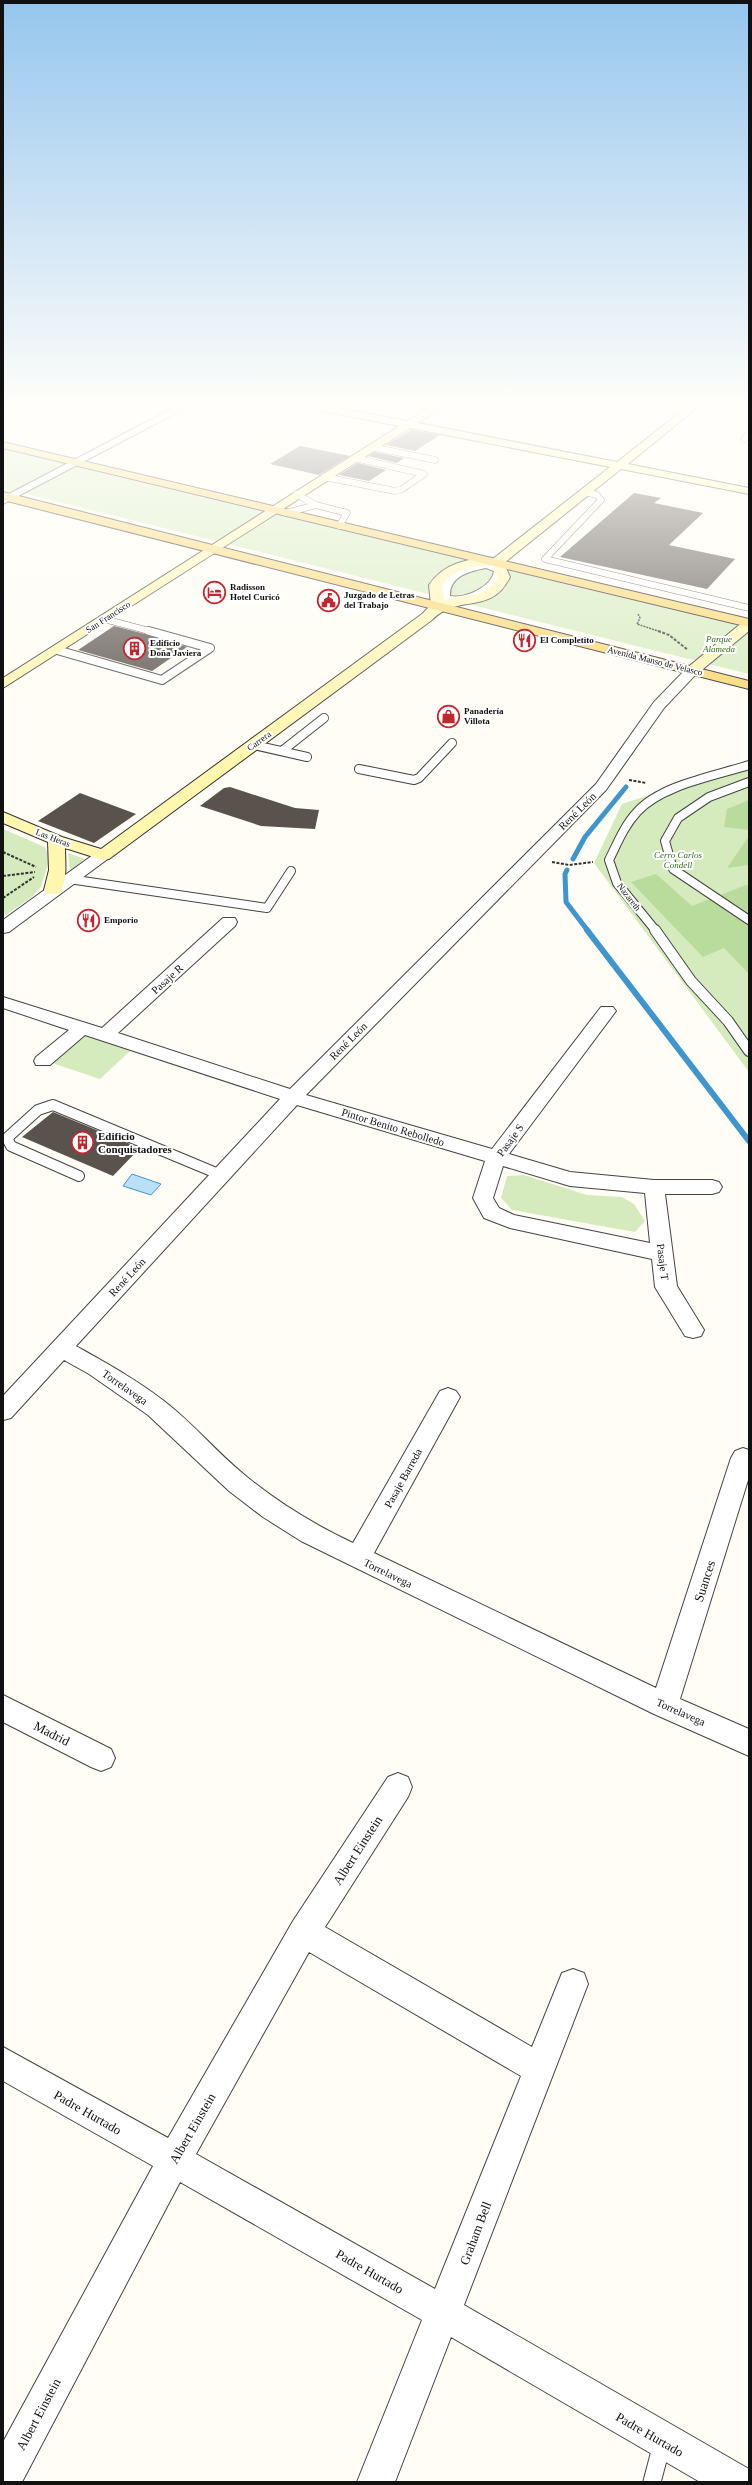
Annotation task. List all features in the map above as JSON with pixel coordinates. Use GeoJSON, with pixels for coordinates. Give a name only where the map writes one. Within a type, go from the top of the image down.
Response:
{"type":"FeatureCollection","features":[{"type":"Feature","properties":{"kind":"main road","name":"Avenida Manso de Velasco"},"geometry":{"type":"LineString","coordinates":[[91,519],[749,685]]}},
{"type":"Feature","properties":{"kind":"main road"},"geometry":{"type":"LineString","coordinates":[[310,519],[749,624]]}},
{"type":"Feature","properties":{"kind":"street","name":"San Francisco"},"geometry":{"type":"LineString","coordinates":[[3,684],[258,519]]}},
{"type":"Feature","properties":{"kind":"street"},"geometry":{"type":"LineString","coordinates":[[494,564],[552,519]]}},
{"type":"Feature","properties":{"kind":"street"},"geometry":{"type":"LineString","coordinates":[[465,564],[494,564],[504,571],[504,577],[494,591],[473,600],[438,606],[435,585],[441,576],[465,564]]}},
{"type":"Feature","properties":{"kind":"street","name":"Carrera"},"geometry":{"type":"LineString","coordinates":[[57,873],[103,855],[427,617],[438,606]]}},
{"type":"Feature","properties":{"kind":"street"},"geometry":{"type":"LineString","coordinates":[[692,671],[749,624]]}},
{"type":"Feature","properties":{"kind":"street","name":"René León"},"geometry":{"type":"LineString","coordinates":[[3,1411],[293,1097],[611,776],[659,705],[692,671]]}},
{"type":"Feature","properties":{"kind":"street","name":"Las Heras"},"geometry":{"type":"LineString","coordinates":[[3,817],[56,840],[103,855]]}},
{"type":"Feature","properties":{"kind":"street"},"geometry":{"type":"LineString","coordinates":[[3,928],[53,890],[57,873],[56,840]]}},
{"type":"Feature","properties":{"kind":"street","name":"Pasaje R"},"geometry":{"type":"LineString","coordinates":[[105,1035],[229,922]]}},
{"type":"Feature","properties":{"kind":"street","name":"Pintor Benito Rebolledo"},"geometry":{"type":"LineString","coordinates":[[3,1002],[293,1097],[570,1179],[654,1187],[712,1187]]}},
{"type":"Feature","properties":{"kind":"street","name":"Pasaje S"},"geometry":{"type":"LineString","coordinates":[[607,1011],[496,1158],[483,1198],[491,1213],[510,1221],[662,1253]]}},
{"type":"Feature","properties":{"kind":"street"},"geometry":{"type":"LineString","coordinates":[[43,1061],[82,1028]]}},
{"type":"Feature","properties":{"kind":"street","name":"Pasaje T"},"geometry":{"type":"LineString","coordinates":[[654,1187],[666,1287],[693,1330]]}},
{"type":"Feature","properties":{"kind":"street","name":"Torrelavega"},"geometry":{"type":"LineString","coordinates":[[61,1348],[97,1368],[156,1408],[238,1484],[272,1510],[310,1534],[664,1704],[749,1743]]}},
{"type":"Feature","properties":{"kind":"street","name":"Pasaje Barreda"},"geometry":{"type":"LineString","coordinates":[[358,1558],[448,1397]]}},
{"type":"Feature","properties":{"kind":"street","name":"Suances"},"geometry":{"type":"LineString","coordinates":[[664,1704],[743,1458]]}},
{"type":"Feature","properties":{"kind":"street","name":"Madrid"},"geometry":{"type":"LineString","coordinates":[[3,1708],[101,1758]]}},
{"type":"Feature","properties":{"kind":"street","name":"Albert Einstein"},"geometry":{"type":"LineString","coordinates":[[3,2479],[174,2160],[304,1932],[398,1787]]}},
{"type":"Feature","properties":{"kind":"street"},"geometry":{"type":"LineString","coordinates":[[304,1932],[539,2069]]}},
{"type":"Feature","properties":{"kind":"street","name":"Graham Bell"},"geometry":{"type":"LineString","coordinates":[[376,2482],[573,1984]]}},
{"type":"Feature","properties":{"kind":"street","name":"Padre Hurtado"},"geometry":{"type":"LineString","coordinates":[[3,2063],[444,2313],[663,2442],[736,2482]]}},
{"type":"Feature","properties":{"kind":"lane"},"geometry":{"type":"LineString","coordinates":[[339,526],[343,519]]}},
{"type":"Feature","properties":{"kind":"lane"},"geometry":{"type":"LineString","coordinates":[[583,519],[544,559],[749,608]]}},
{"type":"Feature","properties":{"kind":"lane"},"geometry":{"type":"LineString","coordinates":[[57,650],[162,680],[210,648],[104,619]]}},
{"type":"Feature","properties":{"kind":"lane"},"geometry":{"type":"LineString","coordinates":[[282,751],[324,718]]}},
{"type":"Feature","properties":{"kind":"lane"},"geometry":{"type":"LineString","coordinates":[[359,769],[414,780],[419,778],[452,743]]}},
{"type":"Feature","properties":{"kind":"lane"},"geometry":{"type":"LineString","coordinates":[[254,745],[307,757]]}},
{"type":"Feature","properties":{"kind":"lane"},"geometry":{"type":"LineString","coordinates":[[609,860],[627,824],[643,806],[676,789],[749,765]]}},
{"type":"Feature","properties":{"kind":"lane"},"geometry":{"type":"LineString","coordinates":[[749,782],[708,797],[678,818],[665,841],[673,869],[749,920]]}},
{"type":"Feature","properties":{"kind":"lane","name":"Nazareth"},"geometry":{"type":"LineString","coordinates":[[609,860],[617,883],[655,930],[691,981],[728,1021],[749,1052]]}},
{"type":"Feature","properties":{"kind":"lane"},"geometry":{"type":"LineString","coordinates":[[57,873],[266,908],[291,871]]}},
{"type":"Feature","properties":{"kind":"lane"},"geometry":{"type":"LineString","coordinates":[[78,1176],[11,1146],[7,1138],[38,1110],[53,1105],[221,1175]]}},
{"type":"Feature","properties":{"kind":"lane"},"geometry":{"type":"LineString","coordinates":[[652,2482],[663,2442]]}},
{"type":"Feature","properties":{"kind":"path"},"geometry":{"type":"LineString","coordinates":[[634,613],[639,615],[637,624],[640,626],[669,635],[686,649],[709,657]]}},
{"type":"Feature","properties":{"kind":"path"},"geometry":{"type":"LineString","coordinates":[[611,776],[676,789]]}},
{"type":"Feature","properties":{"kind":"path"},"geometry":{"type":"LineString","coordinates":[[3,852],[57,873]]}},
{"type":"Feature","properties":{"kind":"path"},"geometry":{"type":"LineString","coordinates":[[530,859],[569,865],[609,860]]}},
{"type":"Feature","properties":{"kind":"path"},"geometry":{"type":"LineString","coordinates":[[3,876],[57,873]]}},
{"type":"Feature","properties":{"kind":"path"},"geometry":{"type":"LineString","coordinates":[[3,898],[57,873]]}},
{"type":"Feature","properties":{"kind":"green space","name":"Parque Alameda"},"geometry":{"type":"Polygon","coordinates":[[[127,519],[295,519],[749,628],[749,674],[127,519]]]}},
{"type":"Feature","properties":{"kind":"green space","name":"Cerro Carlos Condell"},"geometry":{"type":"Polygon","coordinates":[[[749,762],[749,1072],[594,863],[622,804],[749,762]]]}},
{"type":"Feature","properties":{"kind":"green space"},"geometry":{"type":"Polygon","coordinates":[[[749,800],[749,830],[724,827],[727,809],[749,800]]]}},
{"type":"Feature","properties":{"kind":"green space"},"geometry":{"type":"Polygon","coordinates":[[[3,829],[45,847],[50,858],[41,887],[32,897],[3,917],[3,829]]]}},
{"type":"Feature","properties":{"kind":"green space"},"geometry":{"type":"Polygon","coordinates":[[[749,836],[749,865],[727,868],[749,836]]]}},
{"type":"Feature","properties":{"kind":"green space"},"geometry":{"type":"Polygon","coordinates":[[[68,853],[85,859],[70,871],[68,853]]]}},
{"type":"Feature","properties":{"kind":"green space"},"geometry":{"type":"Polygon","coordinates":[[[656,874],[692,906],[746,885],[749,886],[749,974],[724,948],[703,957],[631,882],[656,874]]]}},
{"type":"Feature","properties":{"kind":"green space"},"geometry":{"type":"Polygon","coordinates":[[[84,1035],[130,1051],[100,1079],[52,1063],[84,1035]]]}},
{"type":"Feature","properties":{"kind":"green space"},"geometry":{"type":"Polygon","coordinates":[[[524,1175],[587,1195],[622,1197],[634,1204],[645,1221],[635,1232],[512,1210],[501,1198],[507,1176],[524,1175]]]}},
{"type":"Feature","properties":{"kind":"water"},"geometry":{"type":"Polygon","coordinates":[[[132,1174],[161,1184],[151,1195],[123,1186],[132,1174]]]}},
{"type":"Feature","properties":{"kind":"building"},"geometry":{"type":"Polygon","coordinates":[[[604,519],[697,519],[669,545],[735,559],[707,589],[560,557],[604,519]]]}},
{"type":"Feature","properties":{"kind":"building","name":"Edificio Doña Javiera"},"geometry":{"type":"Polygon","coordinates":[[[114,626],[187,647],[152,671],[78,650],[114,626]]]}},
{"type":"Feature","properties":{"kind":"building"},"geometry":{"type":"Polygon","coordinates":[[[230,787],[295,808],[319,810],[315,829],[261,826],[200,806],[224,788],[230,787]]]}},
{"type":"Feature","properties":{"kind":"building"},"geometry":{"type":"Polygon","coordinates":[[[80,793],[136,814],[94,843],[38,821],[80,793]]]}},
{"type":"Feature","properties":{"kind":"building","name":"Edificio Conquistadores"},"geometry":{"type":"Polygon","coordinates":[[[53,1112],[140,1148],[113,1176],[22,1137],[53,1112]]]}},
{"type":"Feature","properties":{"kind":"waterway"},"geometry":{"type":"LineString","coordinates":[[573,859],[585,837],[626,787]]}},
{"type":"Feature","properties":{"kind":"waterway"},"geometry":{"type":"LineString","coordinates":[[567,870],[565,874],[566,902],[588,931]]}},
{"type":"Feature","properties":{"kind":"waterway"},"geometry":{"type":"LineString","coordinates":[[587,930],[749,1141]]}},
{"type":"Feature","properties":{"kind":"place","name":"Radisson Hotel Curicó"},"geometry":{"type":"Point","coordinates":[214,592]}},
{"type":"Feature","properties":{"kind":"place","name":"Juzgado de Letras del Trabajo"},"geometry":{"type":"Point","coordinates":[328,600]}},
{"type":"Feature","properties":{"kind":"place","name":"El Completito"},"geometry":{"type":"Point","coordinates":[524,640]}},
{"type":"Feature","properties":{"kind":"place","name":"Edificio Doña Javiera"},"geometry":{"type":"Point","coordinates":[134,648]}},
{"type":"Feature","properties":{"kind":"place","name":"Panadería Villota"},"geometry":{"type":"Point","coordinates":[448,716]}},
{"type":"Feature","properties":{"kind":"place","name":"Emporio"},"geometry":{"type":"Point","coordinates":[89,920]}},
{"type":"Feature","properties":{"kind":"place","name":"Edificio Conquistadores"},"geometry":{"type":"Point","coordinates":[82,1142]}}]}
